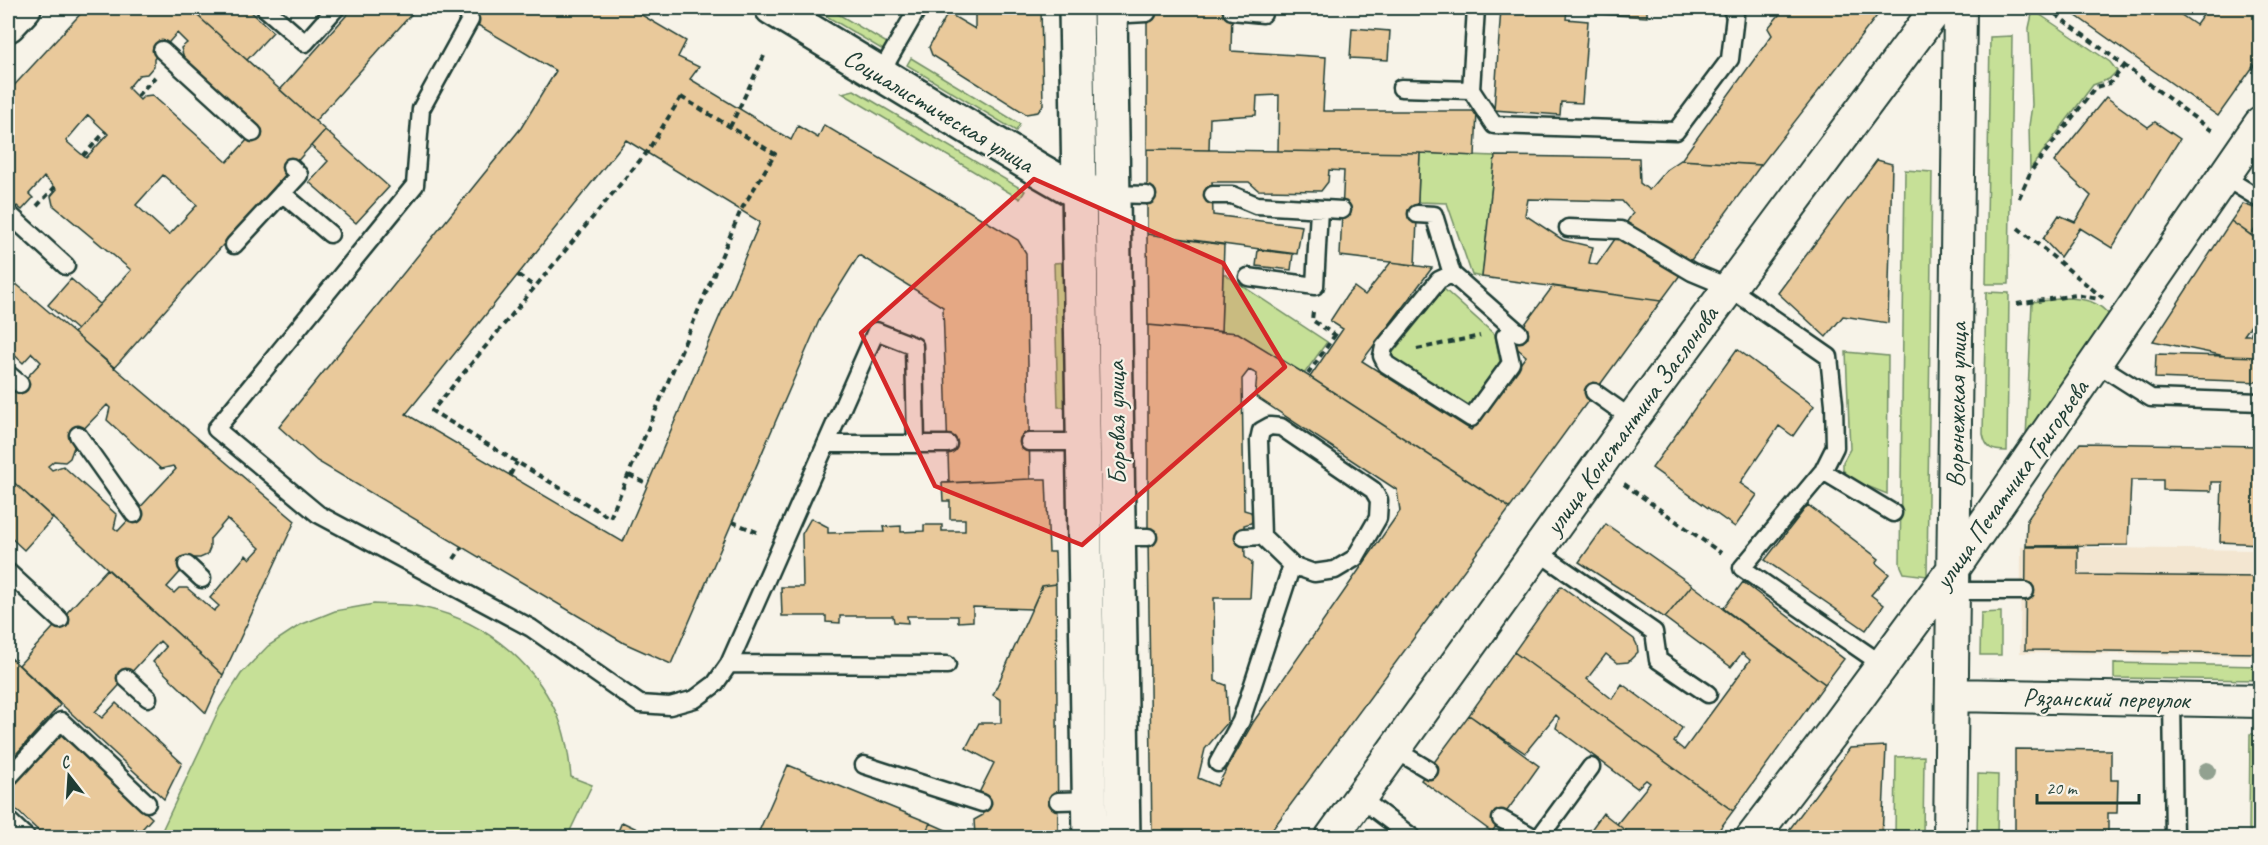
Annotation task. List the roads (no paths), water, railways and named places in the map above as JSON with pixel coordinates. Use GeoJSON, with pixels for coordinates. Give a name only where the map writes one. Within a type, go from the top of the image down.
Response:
{"type":"FeatureCollection","features":[{"type":"Feature","properties":{"kind":"street"},"geometry":{"type":"LineString","coordinates":[[8,25],[24,8]]}},
{"type":"Feature","properties":{"kind":"street","name":"Социалистическая улица"},"geometry":{"type":"LineString","coordinates":[[772,8],[1079,193],[1112,194]]}},
{"type":"Feature","properties":{"kind":"street","name":"Боровая улица"},"geometry":{"type":"LineString","coordinates":[[1076,8],[1085,538],[1074,800],[1090,837]]}},
{"type":"Feature","properties":{"kind":"street","name":"улица Константина Заслонова"},"geometry":{"type":"LineString","coordinates":[[1331,837],[1728,287],[1937,8]]}},
{"type":"Feature","properties":{"kind":"street","name":"Воронежская улица"},"geometry":{"type":"LineString","coordinates":[[1950,837],[1960,8]]}},
{"type":"Feature","properties":{"kind":"street","name":"Боровая улица"},"geometry":{"type":"LineString","coordinates":[[1110,11],[1117,442],[1133,537],[1123,837]]}},
{"type":"Feature","properties":{"kind":"street","name":"улица Печатника Григорьева"},"geometry":{"type":"LineString","coordinates":[[1752,837],[1883,665],[1954,580],[2096,363],[2260,124]]}},
{"type":"Feature","properties":{"kind":"street","name":"Рязанский переулок"},"geometry":{"type":"LineString","coordinates":[[1952,695],[2260,700]]}},
{"type":"Feature","properties":{"kind":"lane"},"geometry":{"type":"LineString","coordinates":[[265,8],[305,43],[336,8]]}},
{"type":"Feature","properties":{"kind":"lane"},"geometry":{"type":"LineString","coordinates":[[880,74],[918,8]]}},
{"type":"Feature","properties":{"kind":"lane"},"geometry":{"type":"LineString","coordinates":[[1476,8],[1471,90],[1494,124],[1676,131],[1730,59],[1735,16],[1731,8]]}},
{"type":"Feature","properties":{"kind":"lane"},"geometry":{"type":"LineString","coordinates":[[1110,11],[1147,13]]}},
{"type":"Feature","properties":{"kind":"lane"},"geometry":{"type":"LineString","coordinates":[[1232,11],[1263,14]]}},
{"type":"Feature","properties":{"kind":"lane"},"geometry":{"type":"LineString","coordinates":[[470,20],[421,109],[415,185],[216,429],[318,514],[531,628],[640,704],[670,706],[695,699],[715,684],[729,664],[876,331],[914,346],[916,444]]}},
{"type":"Feature","properties":{"kind":"lane"},"geometry":{"type":"LineString","coordinates":[[162,50],[253,133]]}},
{"type":"Feature","properties":{"kind":"lane"},"geometry":{"type":"LineString","coordinates":[[1401,88],[1471,90]]}},
{"type":"Feature","properties":{"kind":"lane"},"geometry":{"type":"LineString","coordinates":[[234,245],[298,175],[291,167]]}},
{"type":"Feature","properties":{"kind":"lane"},"geometry":{"type":"LineString","coordinates":[[2224,177],[2260,199]]}},
{"type":"Feature","properties":{"kind":"lane"},"geometry":{"type":"LineString","coordinates":[[282,193],[330,234]]}},
{"type":"Feature","properties":{"kind":"lane"},"geometry":{"type":"LineString","coordinates":[[1112,194],[1147,195]]}},
{"type":"Feature","properties":{"kind":"lane"},"geometry":{"type":"LineString","coordinates":[[1213,195],[1232,195],[1257,205],[1342,210]]}},
{"type":"Feature","properties":{"kind":"lane"},"geometry":{"type":"LineString","coordinates":[[1248,277],[1315,286],[1319,209]]}},
{"type":"Feature","properties":{"kind":"lane"},"geometry":{"type":"LineString","coordinates":[[9,214],[66,266]]}},
{"type":"Feature","properties":{"kind":"lane"},"geometry":{"type":"LineString","coordinates":[[1417,214],[1434,215],[1452,274],[1516,331],[1505,336],[1511,363],[1471,417],[1386,364],[1382,356],[1384,347],[1438,280],[1452,274]]}},
{"type":"Feature","properties":{"kind":"lane"},"geometry":{"type":"LineString","coordinates":[[1568,228],[1621,230],[1692,272],[1728,287],[1829,357],[1834,404],[1835,447],[1823,471],[1742,568],[1883,665]]}},
{"type":"Feature","properties":{"kind":"lane"},"geometry":{"type":"LineString","coordinates":[[2096,363],[2151,398],[2260,402]]}},
{"type":"Feature","properties":{"kind":"lane"},"geometry":{"type":"LineString","coordinates":[[1594,392],[1632,419]]}},
{"type":"Feature","properties":{"kind":"lane"},"geometry":{"type":"LineString","coordinates":[[1270,426],[1281,427],[1373,490],[1379,500],[1378,518],[1355,558],[1335,570],[1314,573],[1293,565],[1262,536],[1259,440],[1261,431],[1270,426]]}},
{"type":"Feature","properties":{"kind":"lane"},"geometry":{"type":"LineString","coordinates":[[78,435],[134,514]]}},
{"type":"Feature","properties":{"kind":"lane"},"geometry":{"type":"LineString","coordinates":[[1029,442],[1117,442]]}},
{"type":"Feature","properties":{"kind":"lane"},"geometry":{"type":"LineString","coordinates":[[826,444],[948,444]]}},
{"type":"Feature","properties":{"kind":"lane"},"geometry":{"type":"LineString","coordinates":[[1823,471],[1893,513]]}},
{"type":"Feature","properties":{"kind":"lane"},"geometry":{"type":"LineString","coordinates":[[1244,537],[1262,536]]}},
{"type":"Feature","properties":{"kind":"lane"},"geometry":{"type":"LineString","coordinates":[[1085,538],[1133,537]]}},
{"type":"Feature","properties":{"kind":"lane"},"geometry":{"type":"LineString","coordinates":[[1537,551],[1654,632],[1658,660],[1708,694]]}},
{"type":"Feature","properties":{"kind":"lane"},"geometry":{"type":"LineString","coordinates":[[187,564],[202,579]]}},
{"type":"Feature","properties":{"kind":"lane"},"geometry":{"type":"LineString","coordinates":[[1218,763],[1241,722],[1293,565]]}},
{"type":"Feature","properties":{"kind":"lane"},"geometry":{"type":"LineString","coordinates":[[8,572],[60,620]]}},
{"type":"Feature","properties":{"kind":"lane"},"geometry":{"type":"LineString","coordinates":[[1954,580],[2025,591]]}},
{"type":"Feature","properties":{"kind":"lane"},"geometry":{"type":"LineString","coordinates":[[729,664],[947,665]]}},
{"type":"Feature","properties":{"kind":"lane"},"geometry":{"type":"LineString","coordinates":[[126,678],[148,698]]}},
{"type":"Feature","properties":{"kind":"lane"},"geometry":{"type":"LineString","coordinates":[[2172,699],[2174,837]]}},
{"type":"Feature","properties":{"kind":"lane"},"geometry":{"type":"LineString","coordinates":[[8,778],[61,721],[147,803]]}},
{"type":"Feature","properties":{"kind":"lane"},"geometry":{"type":"LineString","coordinates":[[1394,749],[1429,770]]}},
{"type":"Feature","properties":{"kind":"lane"},"geometry":{"type":"LineString","coordinates":[[864,765],[982,803]]}},
{"type":"Feature","properties":{"kind":"lane"},"geometry":{"type":"LineString","coordinates":[[1501,819],[1537,837],[1591,767]]}},
{"type":"Feature","properties":{"kind":"lane"},"geometry":{"type":"LineString","coordinates":[[1360,798],[1413,837]]}},
{"type":"Feature","properties":{"kind":"lane"},"geometry":{"type":"LineString","coordinates":[[1074,800],[1123,800]]}},
{"type":"Feature","properties":{"kind":"lane"},"geometry":{"type":"LineString","coordinates":[[8,820],[27,837]]}}]}
